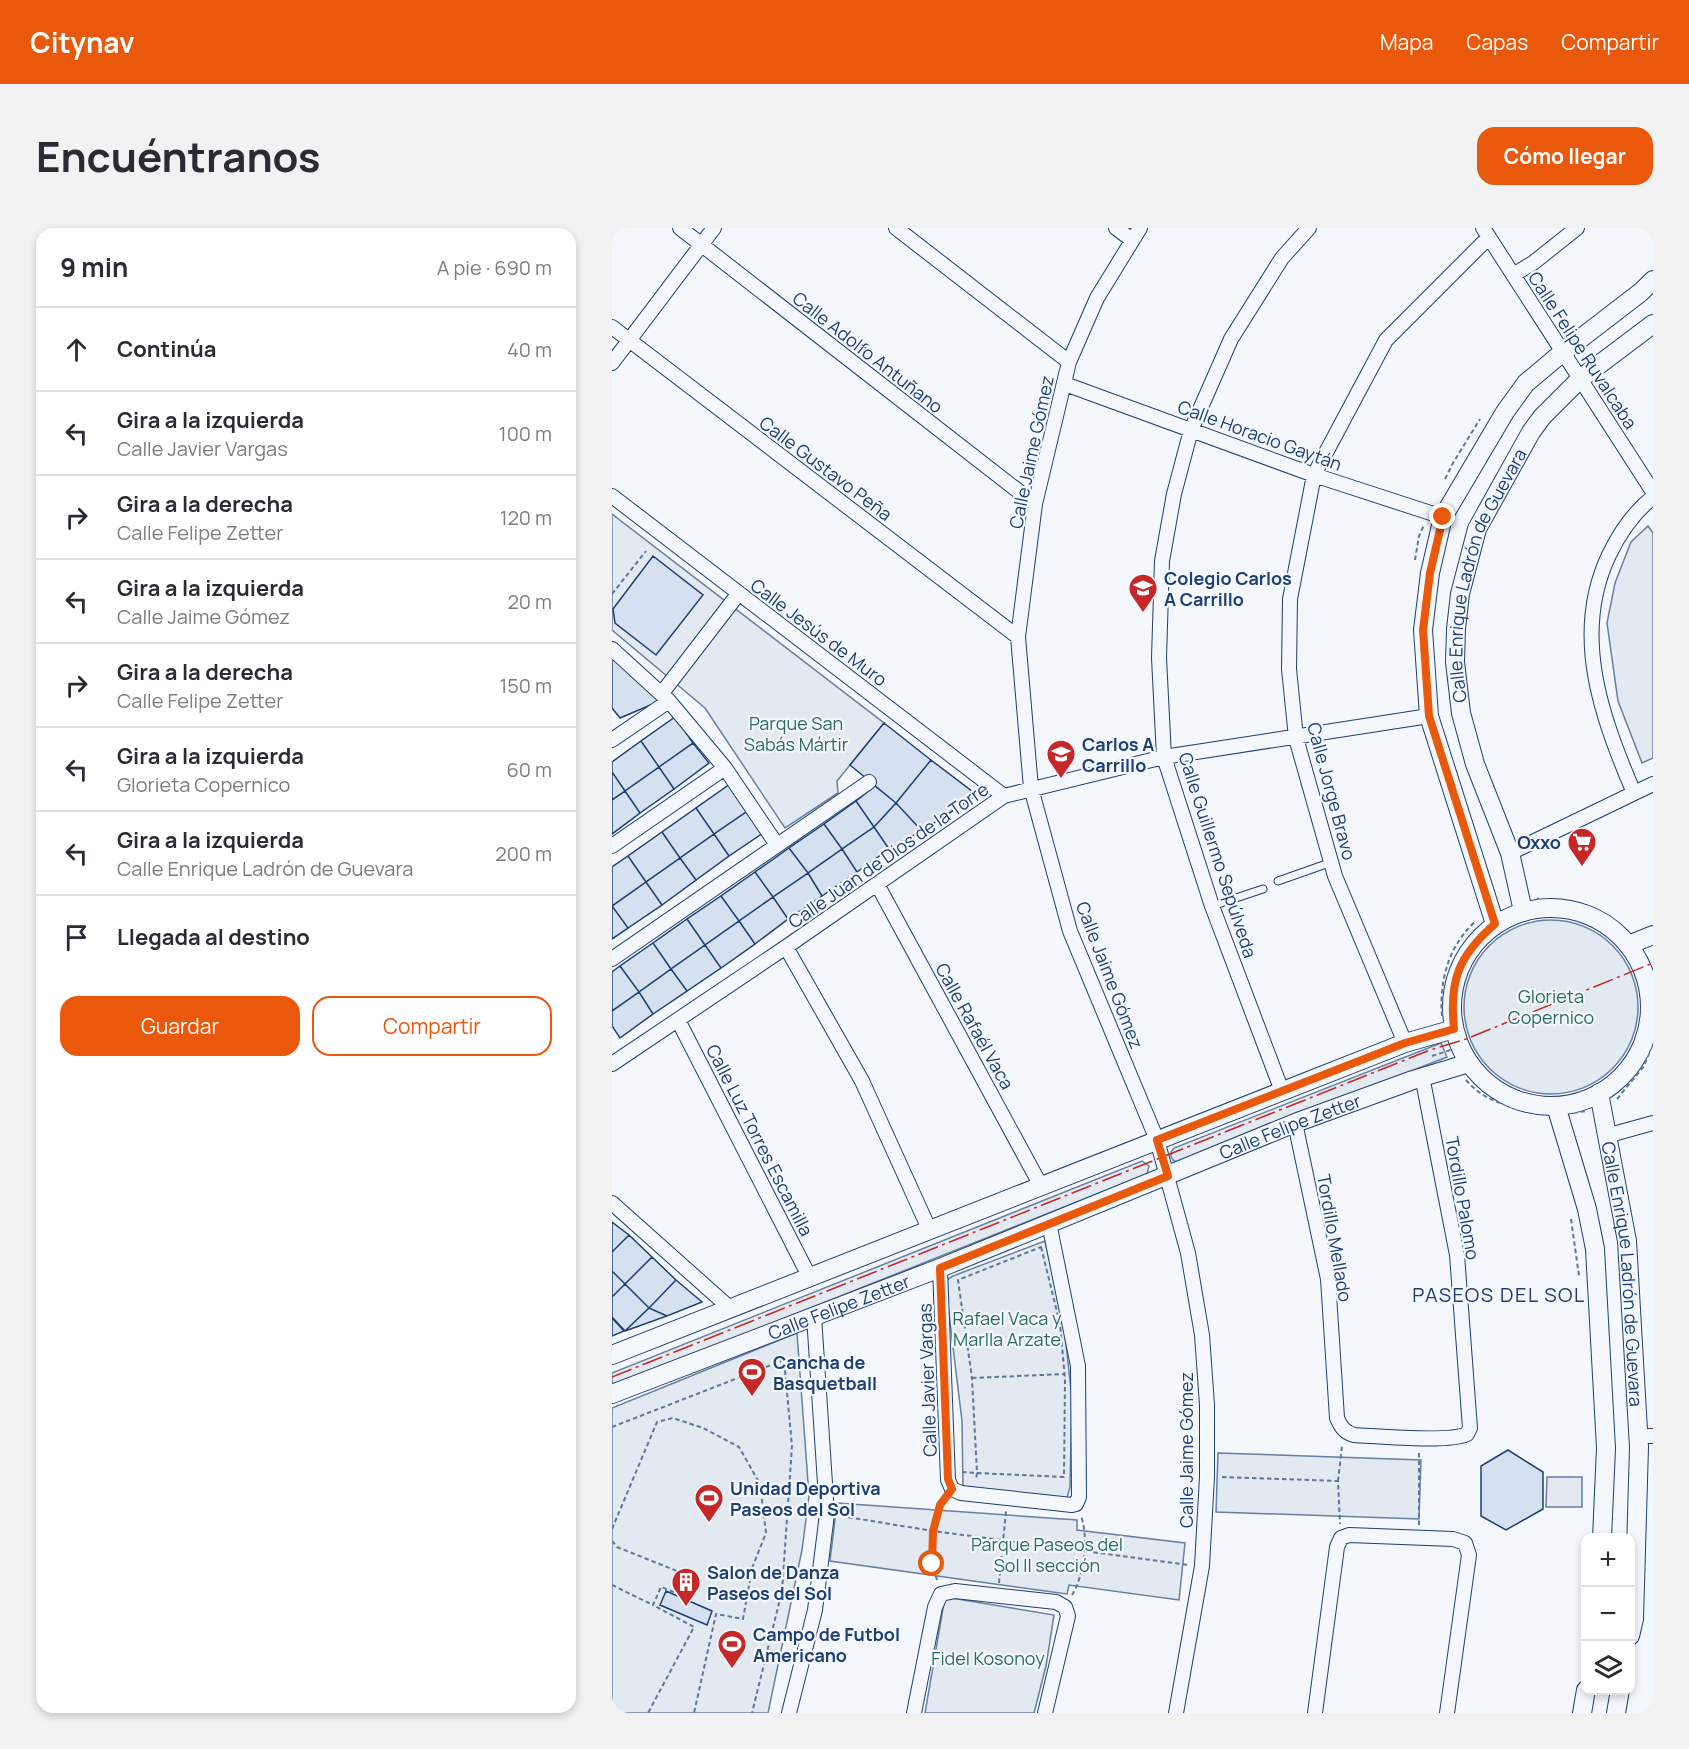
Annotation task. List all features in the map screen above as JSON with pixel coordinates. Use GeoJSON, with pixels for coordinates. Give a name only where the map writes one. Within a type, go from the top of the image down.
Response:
{"type":"FeatureCollection","features":[{"type":"Feature","properties":{"kind":"main road","name":"Calle Enrique Ladrón de Guevara"},"geometry":{"type":"LineString","coordinates":[[1495,924],[1429,716],[1423,630],[1430,573],[1443,517],[1512,399],[1526,383],[1653,280]]}},
{"type":"Feature","properties":{"kind":"main road","name":"Calle Enrique Ladrón de Guevara"},"geometry":{"type":"LineString","coordinates":[[1523,911],[1510,853],[1475,764],[1461,713],[1455,662],[1460,594],[1477,529],[1542,417],[1580,379],[1653,324]]}},
{"type":"Feature","properties":{"kind":"main road"},"geometry":{"type":"LineString","coordinates":[[1562,908],[1580,912],[1639,940],[1640,964],[1651,982],[1648,1025],[1633,1063],[1601,1100],[1580,1101],[1557,1110],[1516,1100],[1482,1078],[1469,1063],[1460,1047],[1454,1029],[1452,1005],[1455,982],[1463,959],[1477,940],[1495,924],[1523,911],[1562,908]]}},
{"type":"Feature","properties":{"kind":"main road","name":"Calle Felipe Zetter"},"geometry":{"type":"LineString","coordinates":[[612,1355],[1405,1043],[1454,1029]]}},
{"type":"Feature","properties":{"kind":"main road","name":"Calle Felipe Zetter"},"geometry":{"type":"LineString","coordinates":[[612,1394],[940,1268],[1294,1123],[1422,1076],[1469,1063]]}},
{"type":"Feature","properties":{"kind":"main road","name":"Calle Enrique Ladrón de Guevara"},"geometry":{"type":"LineString","coordinates":[[1601,1100],[1627,1241],[1643,1440],[1635,1599]]}},
{"type":"Feature","properties":{"kind":"main road","name":"Calle Enrique Ladrón de Guevara"},"geometry":{"type":"LineString","coordinates":[[1557,1110],[1587,1209],[1595,1249],[1606,1448],[1602,1533]]}},
{"type":"Feature","properties":{"kind":"main road"},"geometry":{"type":"LineString","coordinates":[[1606,1448],[1643,1440]]}},
{"type":"Feature","properties":{"kind":"main road"},"geometry":{"type":"LineString","coordinates":[[1582,1713],[1585,1695]]}},
{"type":"Feature","properties":{"kind":"main road"},"geometry":{"type":"LineString","coordinates":[[1616,1713],[1619,1695]]}},
{"type":"Feature","properties":{"kind":"street","name":"Calle Adolfo Antuñano"},"geometry":{"type":"LineString","coordinates":[[680,228],[1035,504]]}},
{"type":"Feature","properties":{"kind":"street"},"geometry":{"type":"LineString","coordinates":[[612,363],[714,228]]}},
{"type":"Feature","properties":{"kind":"street"},"geometry":{"type":"LineString","coordinates":[[896,228],[1070,362]]}},
{"type":"Feature","properties":{"kind":"street"},"geometry":{"type":"LineString","coordinates":[[1116,228],[1136,234]]}},
{"type":"Feature","properties":{"kind":"street","name":"Calle Guillermo Sepúlveda"},"geometry":{"type":"LineString","coordinates":[[1282,1091],[1212,906],[1164,757],[1159,658],[1162,561],[1174,494],[1191,430],[1232,339],[1282,258],[1309,228]]}},
{"type":"Feature","properties":{"kind":"street"},"geometry":{"type":"LineString","coordinates":[[1513,275],[1533,263],[1577,228]]}},
{"type":"Feature","properties":{"kind":"street","name":"Calle Felipe Ruvalcaba"},"geometry":{"type":"LineString","coordinates":[[1486,232],[1653,492]]}},
{"type":"Feature","properties":{"kind":"street","name":"Calle Jorge Bravo"},"geometry":{"type":"LineString","coordinates":[[1405,1043],[1335,876],[1296,738],[1288,669],[1290,599],[1314,475],[1386,340],[1486,232]]}},
{"type":"Feature","properties":{"kind":"street","name":"Calle Jaime Gómez"},"geometry":{"type":"LineString","coordinates":[[1136,234],[1097,298],[1070,362],[1035,504],[1018,637],[1031,788],[1070,931],[1157,1140],[1188,1253],[1203,1335],[1207,1405],[1207,1477],[1202,1566],[1176,1713]]}},
{"type":"Feature","properties":{"kind":"street","name":"Calle Gustavo Peña"},"geometry":{"type":"LineString","coordinates":[[612,327],[1018,637]]}},
{"type":"Feature","properties":{"kind":"street","name":"Calle Horacio Gaytán"},"geometry":{"type":"LineString","coordinates":[[1065,384],[1314,475],[1443,517]]}},
{"type":"Feature","properties":{"kind":"street","name":"Calle Jesús de Muro"},"geometry":{"type":"LineString","coordinates":[[612,496],[1004,796]]}},
{"type":"Feature","properties":{"kind":"street"},"geometry":{"type":"LineString","coordinates":[[1635,793],[1611,739],[1601,701],[1590,638],[1594,602],[1602,570],[1617,537],[1639,509],[1653,497]]}},
{"type":"Feature","properties":{"kind":"street"},"geometry":{"type":"LineString","coordinates":[[612,740],[666,697],[739,593]]}},
{"type":"Feature","properties":{"kind":"street"},"geometry":{"type":"LineString","coordinates":[[612,649],[666,697],[724,768],[777,845]]}},
{"type":"Feature","properties":{"kind":"street","name":"Calle Juan de Dios de la Torre"},"geometry":{"type":"LineString","coordinates":[[612,1064],[1004,796],[1164,757],[1429,716]]}},
{"type":"Feature","properties":{"kind":"street"},"geometry":{"type":"LineString","coordinates":[[612,846],[724,768]]}},
{"type":"Feature","properties":{"kind":"street"},"geometry":{"type":"LineString","coordinates":[[612,959],[869,782]]}},
{"type":"Feature","properties":{"kind":"street"},"geometry":{"type":"LineString","coordinates":[[1510,853],[1653,784]]}},
{"type":"Feature","properties":{"kind":"street","name":"Calle Rafaél Vaca"},"geometry":{"type":"LineString","coordinates":[[877,884],[1041,1186]]}},
{"type":"Feature","properties":{"kind":"street"},"geometry":{"type":"LineString","coordinates":[[786,947],[862,1081],[930,1231]]}},
{"type":"Feature","properties":{"kind":"street","name":"Calle Luz Torres Escamilla"},"geometry":{"type":"LineString","coordinates":[[678,1020],[809,1276]]}},
{"type":"Feature","properties":{"kind":"street","name":"Tordillo Palomo"},"geometry":{"type":"LineString","coordinates":[[1419,1438],[1461,1437],[1467,1434],[1470,1428],[1457,1255],[1422,1076]]}},
{"type":"Feature","properties":{"kind":"street","name":"Tordillo Mellado"},"geometry":{"type":"LineString","coordinates":[[1294,1123],[1328,1279],[1337,1418],[1344,1431]]}},
{"type":"Feature","properties":{"kind":"street"},"geometry":{"type":"LineString","coordinates":[[1606,1136],[1653,1123]]}},
{"type":"Feature","properties":{"kind":"street"},"geometry":{"type":"LineString","coordinates":[[612,1203],[731,1309]]}},
{"type":"Feature","properties":{"kind":"street"},"geometry":{"type":"LineString","coordinates":[[952,1489],[961,1493],[1068,1506],[1076,1504],[1079,1497],[1078,1366],[1049,1223]]}},
{"type":"Feature","properties":{"kind":"street","name":"Calle Javier Vargas"},"geometry":{"type":"LineString","coordinates":[[940,1268],[948,1472],[952,1489]]}},
{"type":"Feature","properties":{"kind":"street"},"geometry":{"type":"LineString","coordinates":[[789,1713],[815,1610],[826,1514],[813,1316]]}},
{"type":"Feature","properties":{"kind":"street"},"geometry":{"type":"LineString","coordinates":[[1344,1431],[1354,1435],[1419,1438]]}},
{"type":"Feature","properties":{"kind":"street"},"geometry":{"type":"LineString","coordinates":[[1315,1713],[1337,1547],[1341,1538],[1348,1535],[1453,1539],[1465,1543],[1469,1555],[1447,1713]]}},
{"type":"Feature","properties":{"kind":"street"},"geometry":{"type":"LineString","coordinates":[[914,1713],[935,1607],[941,1594],[955,1591],[1056,1602],[1065,1607],[1068,1616],[1045,1713]]}},
{"type":"Feature","properties":{"kind":"lane"},"geometry":{"type":"LineString","coordinates":[[1278,881],[1332,862]]}},
{"type":"Feature","properties":{"kind":"lane"},"geometry":{"type":"LineString","coordinates":[[1212,906],[1263,889]]}},
{"type":"Feature","properties":{"kind":"path"},"geometry":{"type":"LineString","coordinates":[[612,594],[646,551]]}},
{"type":"Feature","properties":{"kind":"path"},"geometry":{"type":"LineString","coordinates":[[1532,894],[1540,900],[1590,909],[1621,925],[1639,940],[1651,982]]}},
{"type":"Feature","properties":{"kind":"path"},"geometry":{"type":"LineString","coordinates":[[1557,1110],[1601,1100]]}},
{"type":"Feature","properties":{"kind":"path"},"geometry":{"type":"LineString","coordinates":[[948,1472],[977,1473],[1064,1478],[1065,1374],[1060,1324],[1041,1247],[958,1280],[972,1378],[977,1473],[976,1495]]}},
{"type":"Feature","properties":{"kind":"path"},"geometry":{"type":"LineString","coordinates":[[612,1427],[784,1360],[792,1446],[782,1591],[753,1713]]}},
{"type":"Feature","properties":{"kind":"path"},"geometry":{"type":"LineString","coordinates":[[972,1378],[1065,1374]]}},
{"type":"Feature","properties":{"kind":"path"},"geometry":{"type":"LineString","coordinates":[[612,1529],[657,1422],[673,1418],[703,1428],[739,1447],[760,1484],[766,1533],[752,1568],[743,1619],[716,1614],[694,1713]]}},
{"type":"Feature","properties":{"kind":"path"},"geometry":{"type":"LineString","coordinates":[[1341,1538],[1338,1481],[1344,1431]]}},
{"type":"Feature","properties":{"kind":"path"},"geometry":{"type":"LineString","coordinates":[[1419,1438],[1419,1538]]}},
{"type":"Feature","properties":{"kind":"path"},"geometry":{"type":"LineString","coordinates":[[1207,1477],[1338,1481]]}},
{"type":"Feature","properties":{"kind":"path"},"geometry":{"type":"LineString","coordinates":[[941,1594],[932,1564],[933,1531],[940,1505],[952,1489]]}},
{"type":"Feature","properties":{"kind":"path"},"geometry":{"type":"LineString","coordinates":[[998,1596],[1007,1499]]}},
{"type":"Feature","properties":{"kind":"path"},"geometry":{"type":"LineString","coordinates":[[1065,1607],[1078,1585],[1085,1551],[1083,1521],[1076,1504]]}},
{"type":"Feature","properties":{"kind":"path"},"geometry":{"type":"LineString","coordinates":[[826,1514],[933,1531],[1202,1566]]}},
{"type":"Feature","properties":{"kind":"path"},"geometry":{"type":"LineString","coordinates":[[612,1541],[617,1547],[692,1577],[684,1596],[661,1587],[653,1605]]}},
{"type":"Feature","properties":{"kind":"path"},"geometry":{"type":"LineString","coordinates":[[612,1585],[694,1627],[648,1713]]}},
{"type":"Feature","properties":{"kind":"green space","name":"Parque San Sabás Mártir"},"geometry":{"type":"Polygon","coordinates":[[[612,514],[884,723],[837,781],[838,793],[785,828],[705,708],[612,630],[612,514]]]}},
{"type":"Feature","properties":{"kind":"green space"},"geometry":{"type":"Polygon","coordinates":[[[1648,526],[1653,533],[1653,758],[1642,763],[1618,701],[1607,623],[1615,583],[1631,542],[1648,526]]]}},
{"type":"Feature","properties":{"kind":"green space","name":"Glorieta Copernico"},"geometry":{"type":"Polygon","coordinates":[[[1551,920],[1584,926],[1613,945],[1632,974],[1638,1007],[1632,1040],[1613,1069],[1584,1088],[1551,1094],[1518,1088],[1489,1069],[1470,1040],[1464,1007],[1470,974],[1489,945],[1518,926],[1551,920]]]}},
{"type":"Feature","properties":{"kind":"green space"},"geometry":{"type":"Polygon","coordinates":[[[1441,1043],[1447,1057],[1179,1162],[1174,1161],[1171,1157],[1174,1148],[1441,1043]]]}},
{"type":"Feature","properties":{"kind":"green space"},"geometry":{"type":"Polygon","coordinates":[[[1142,1161],[1149,1166],[1147,1174],[612,1387],[612,1373],[1142,1161]]]}},
{"type":"Feature","properties":{"kind":"green space","name":"Rafael Vaca y Marlla Arzate"},"geometry":{"type":"Polygon","coordinates":[[[1045,1241],[1063,1318],[1072,1398],[1070,1487],[1067,1498],[963,1488],[962,1421],[945,1281],[1045,1241]]]}},
{"type":"Feature","properties":{"kind":"green space","name":"Unidad Deportiva Paseos del Sol"},"geometry":{"type":"Polygon","coordinates":[[[797,1333],[809,1496],[802,1550],[768,1713],[612,1713],[612,1408],[797,1333]]]}},
{"type":"Feature","properties":{"kind":"green space"},"geometry":{"type":"Polygon","coordinates":[[[1218,1453],[1421,1460],[1419,1519],[1216,1512],[1218,1453]]]}},
{"type":"Feature","properties":{"kind":"green space"},"geometry":{"type":"Polygon","coordinates":[[[1547,1477],[1582,1477],[1582,1507],[1546,1507],[1547,1477]]]}},
{"type":"Feature","properties":{"kind":"green space","name":"Parque Paseos del Sol II sección"},"geometry":{"type":"Polygon","coordinates":[[[837,1503],[1077,1520],[1077,1530],[1185,1543],[1179,1600],[1069,1585],[1067,1594],[830,1561],[837,1503]]]}},
{"type":"Feature","properties":{"kind":"green space","name":"Fidel Kosonoy"},"geometry":{"type":"Polygon","coordinates":[[[945,1597],[1054,1615],[1046,1666],[1034,1713],[925,1713],[945,1597]]]}},
{"type":"Feature","properties":{"kind":"building"},"geometry":{"type":"Polygon","coordinates":[[[653,556],[703,595],[656,655],[615,623],[613,609],[653,556]]]}},
{"type":"Feature","properties":{"kind":"building"},"geometry":{"type":"Polygon","coordinates":[[[612,656],[660,701],[620,718],[612,708],[612,656]]]}},
{"type":"Feature","properties":{"kind":"building"},"geometry":{"type":"Polygon","coordinates":[[[675,717],[693,743],[659,767],[641,741],[675,717]]]}},
{"type":"Feature","properties":{"kind":"building"},"geometry":{"type":"Polygon","coordinates":[[[884,723],[931,760],[896,803],[850,765],[884,723]]]}},
{"type":"Feature","properties":{"kind":"building"},"geometry":{"type":"Polygon","coordinates":[[[641,741],[659,767],[625,791],[612,772],[612,762],[641,741]]]}},
{"type":"Feature","properties":{"kind":"building"},"geometry":{"type":"Polygon","coordinates":[[[693,743],[709,763],[674,789],[659,767],[693,743]]]}},
{"type":"Feature","properties":{"kind":"building"},"geometry":{"type":"Polygon","coordinates":[[[931,760],[977,795],[922,831],[896,803],[931,760]]]}},
{"type":"Feature","properties":{"kind":"building"},"geometry":{"type":"Polygon","coordinates":[[[659,767],[674,789],[640,813],[625,791],[659,767]]]}},
{"type":"Feature","properties":{"kind":"building"},"geometry":{"type":"Polygon","coordinates":[[[612,772],[625,791],[612,800],[612,772]]]}},
{"type":"Feature","properties":{"kind":"building"},"geometry":{"type":"Polygon","coordinates":[[[730,784],[749,810],[714,834],[696,808],[730,784]]]}},
{"type":"Feature","properties":{"kind":"building"},"geometry":{"type":"Polygon","coordinates":[[[875,786],[896,803],[874,827],[856,801],[875,786]]]}},
{"type":"Feature","properties":{"kind":"building"},"geometry":{"type":"Polygon","coordinates":[[[625,791],[640,813],[612,834],[612,800],[625,791]]]}},
{"type":"Feature","properties":{"kind":"building"},"geometry":{"type":"Polygon","coordinates":[[[856,801],[874,827],[842,849],[824,824],[856,801]]]}},
{"type":"Feature","properties":{"kind":"building"},"geometry":{"type":"Polygon","coordinates":[[[896,803],[922,831],[889,849],[874,827],[896,803]]]}},
{"type":"Feature","properties":{"kind":"building"},"geometry":{"type":"Polygon","coordinates":[[[696,808],[714,834],[680,858],[662,832],[696,808]]]}},
{"type":"Feature","properties":{"kind":"building"},"geometry":{"type":"Polygon","coordinates":[[[749,810],[763,833],[729,856],[714,834],[749,810]]]}},
{"type":"Feature","properties":{"kind":"building"},"geometry":{"type":"Polygon","coordinates":[[[824,824],[842,849],[808,873],[789,848],[824,824]]]}},
{"type":"Feature","properties":{"kind":"building"},"geometry":{"type":"Polygon","coordinates":[[[874,827],[889,849],[857,872],[842,849],[874,827]]]}},
{"type":"Feature","properties":{"kind":"building"},"geometry":{"type":"Polygon","coordinates":[[[662,832],[680,858],[646,882],[628,856],[662,832]]]}},
{"type":"Feature","properties":{"kind":"building"},"geometry":{"type":"Polygon","coordinates":[[[714,834],[729,856],[696,880],[680,858],[714,834]]]}},
{"type":"Feature","properties":{"kind":"building"},"geometry":{"type":"Polygon","coordinates":[[[789,848],[808,873],[773,897],[755,872],[789,848]]]}},
{"type":"Feature","properties":{"kind":"building"},"geometry":{"type":"Polygon","coordinates":[[[842,849],[857,872],[822,896],[808,873],[842,849]]]}},
{"type":"Feature","properties":{"kind":"building"},"geometry":{"type":"Polygon","coordinates":[[[628,856],[646,882],[612,906],[612,867],[628,856]]]}},
{"type":"Feature","properties":{"kind":"building"},"geometry":{"type":"Polygon","coordinates":[[[680,858],[696,880],[662,905],[646,882],[680,858]]]}},
{"type":"Feature","properties":{"kind":"building"},"geometry":{"type":"Polygon","coordinates":[[[755,872],[773,897],[739,921],[721,896],[755,872]]]}},
{"type":"Feature","properties":{"kind":"building"},"geometry":{"type":"Polygon","coordinates":[[[808,873],[822,896],[788,919],[773,897],[808,873]]]}},
{"type":"Feature","properties":{"kind":"building"},"geometry":{"type":"Polygon","coordinates":[[[646,882],[662,905],[628,928],[612,906],[646,882]]]}},
{"type":"Feature","properties":{"kind":"building"},"geometry":{"type":"Polygon","coordinates":[[[721,896],[739,921],[705,945],[687,919],[721,896]]]}},
{"type":"Feature","properties":{"kind":"building"},"geometry":{"type":"Polygon","coordinates":[[[773,897],[788,919],[755,944],[739,921],[773,897]]]}},
{"type":"Feature","properties":{"kind":"building"},"geometry":{"type":"Polygon","coordinates":[[[612,906],[628,928],[612,939],[612,906]]]}},
{"type":"Feature","properties":{"kind":"building"},"geometry":{"type":"Polygon","coordinates":[[[687,919],[705,945],[671,969],[653,943],[687,919]]]}},
{"type":"Feature","properties":{"kind":"building"},"geometry":{"type":"Polygon","coordinates":[[[739,921],[755,944],[721,968],[705,945],[739,921]]]}},
{"type":"Feature","properties":{"kind":"building"},"geometry":{"type":"Polygon","coordinates":[[[653,943],[671,969],[639,992],[620,966],[653,943]]]}},
{"type":"Feature","properties":{"kind":"building"},"geometry":{"type":"Polygon","coordinates":[[[705,945],[721,968],[687,991],[671,969],[705,945]]]}},
{"type":"Feature","properties":{"kind":"building"},"geometry":{"type":"Polygon","coordinates":[[[620,966],[639,992],[612,1011],[612,972],[620,966]]]}},
{"type":"Feature","properties":{"kind":"building"},"geometry":{"type":"Polygon","coordinates":[[[671,969],[687,991],[653,1014],[639,992],[671,969]]]}},
{"type":"Feature","properties":{"kind":"building"},"geometry":{"type":"Polygon","coordinates":[[[639,992],[653,1014],[620,1038],[612,1026],[612,1011],[639,992]]]}},
{"type":"Feature","properties":{"kind":"building"},"geometry":{"type":"Polygon","coordinates":[[[612,1222],[629,1235],[612,1252],[612,1222]]]}},
{"type":"Feature","properties":{"kind":"building"},"geometry":{"type":"Polygon","coordinates":[[[629,1235],[652,1257],[625,1284],[612,1271],[612,1252],[629,1235]]]}},
{"type":"Feature","properties":{"kind":"building"},"geometry":{"type":"Polygon","coordinates":[[[652,1257],[676,1280],[649,1308],[625,1284],[652,1257]]]}},
{"type":"Feature","properties":{"kind":"building"},"geometry":{"type":"Polygon","coordinates":[[[612,1271],[625,1284],[612,1297],[612,1271]]]}},
{"type":"Feature","properties":{"kind":"building"},"geometry":{"type":"Polygon","coordinates":[[[676,1280],[702,1302],[667,1316],[649,1308],[676,1280]]]}},
{"type":"Feature","properties":{"kind":"building"},"geometry":{"type":"Polygon","coordinates":[[[625,1284],[649,1308],[625,1331],[612,1317],[612,1297],[625,1284]]]}},
{"type":"Feature","properties":{"kind":"building"},"geometry":{"type":"Polygon","coordinates":[[[649,1308],[667,1316],[625,1331],[649,1308]]]}},
{"type":"Feature","properties":{"kind":"building"},"geometry":{"type":"Polygon","coordinates":[[[612,1318],[624,1331],[612,1336],[612,1318]]]}},
{"type":"Feature","properties":{"kind":"building"},"geometry":{"type":"Polygon","coordinates":[[[1508,1450],[1543,1472],[1543,1509],[1506,1530],[1481,1516],[1481,1466],[1508,1450]]]}},
{"type":"Feature","properties":{"kind":"building","name":"Salon de Danza Paseos del Sol"},"geometry":{"type":"Polygon","coordinates":[[[666,1591],[712,1611],[707,1625],[660,1605],[666,1591]]]}},
{"type":"Feature","properties":{"kind":"power"},"geometry":{"type":"LineString","coordinates":[[612,1377],[1653,963]]}},
{"type":"Feature","properties":{"kind":"place","name":"Colegio Carlos A Carrillo"},"geometry":{"type":"Point","coordinates":[1143,614]}},
{"type":"Feature","properties":{"kind":"place","name":"Carlos A Carrillo"},"geometry":{"type":"Point","coordinates":[1061,780]}},
{"type":"Feature","properties":{"kind":"place","name":"Oxxo"},"geometry":{"type":"Point","coordinates":[1582,868]}},
{"type":"Feature","properties":{"kind":"place","name":"Cancha de Basquetball"},"geometry":{"type":"Point","coordinates":[752,1398]}},
{"type":"Feature","properties":{"kind":"place","name":"Unidad Deportiva Paseos del Sol"},"geometry":{"type":"Point","coordinates":[709,1524]}},
{"type":"Feature","properties":{"kind":"place","name":"Salon de Danza Paseos del Sol"},"geometry":{"type":"Point","coordinates":[686,1608]}},
{"type":"Feature","properties":{"kind":"place","name":"Campo de Futbol Americano"},"geometry":{"type":"Point","coordinates":[732,1670]}},
{"type":"Feature","properties":{"kind":"district","name":"PASEOS DEL SOL"},"geometry":{"type":"Point","coordinates":[1499,1294]}},
{"type":"Feature","properties":{"kind":"route"},"geometry":{"type":"LineString","coordinates":[[932,1564],[933,1531],[940,1505],[952,1489],[948,1479],[940,1268],[1168,1176],[1157,1140],[1405,1043],[1454,1029],[1452,1005],[1455,982],[1463,959],[1477,940],[1495,924],[1429,716],[1423,630],[1430,573],[1443,517]]}}]}
